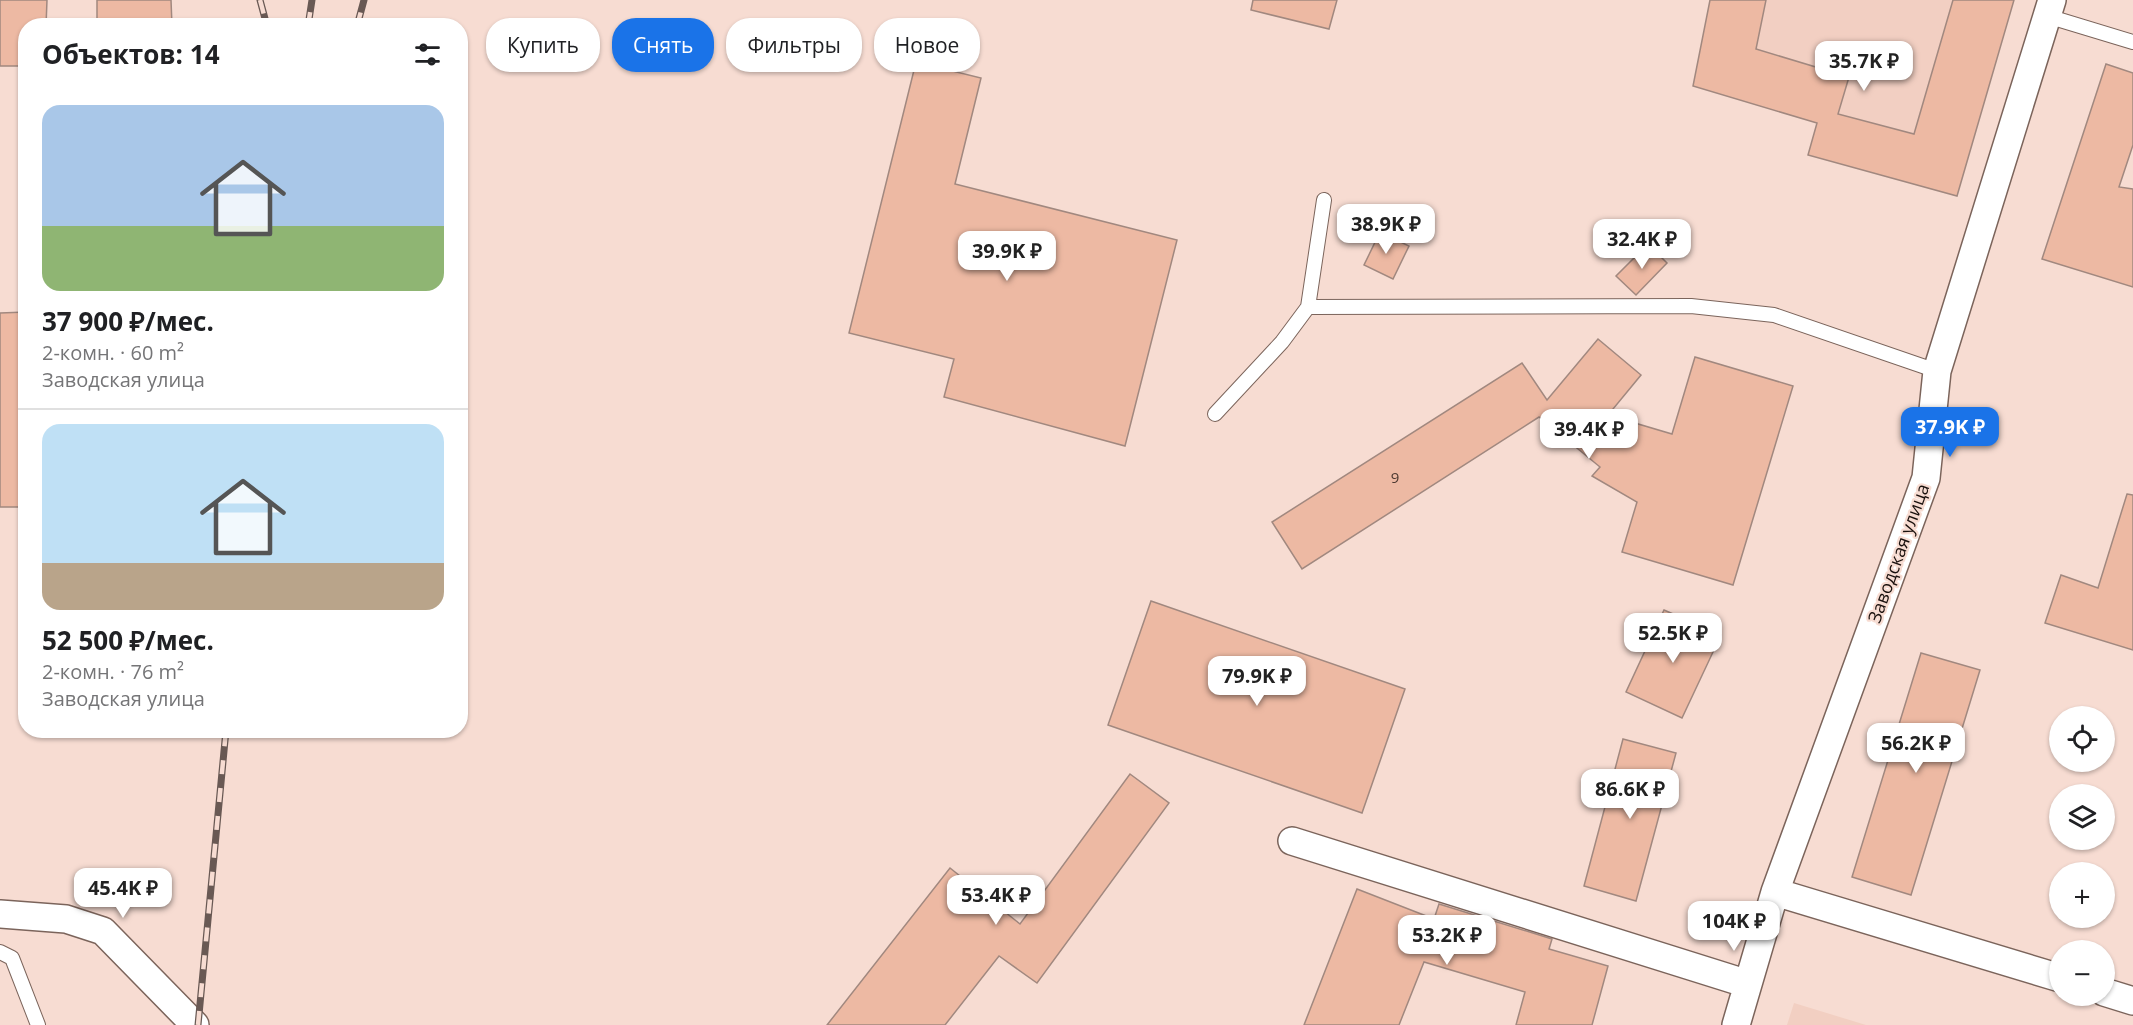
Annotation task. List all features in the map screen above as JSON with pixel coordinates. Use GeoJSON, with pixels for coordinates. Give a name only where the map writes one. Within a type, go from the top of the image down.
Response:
{"type":"FeatureCollection","features":[{"type":"Feature","properties":{"kind":"street","name":"Заводская улица"},"geometry":{"type":"LineString","coordinates":[[1736,1025],[1775,892],[1926,478],[1937,371],[2050,8]]}},
{"type":"Feature","properties":{"kind":"street"},"geometry":{"type":"LineString","coordinates":[[1292,841],[1748,984]]}},
{"type":"Feature","properties":{"kind":"street"},"geometry":{"type":"LineString","coordinates":[[1775,892],[2049,975]]}},
{"type":"Feature","properties":{"kind":"street"},"geometry":{"type":"LineString","coordinates":[[0,914],[66,919],[103,931],[195,1025]]}},
{"type":"Feature","properties":{"kind":"street"},"geometry":{"type":"LineString","coordinates":[[2115,995],[2133,1001]]}},
{"type":"Feature","properties":{"kind":"lane"},"geometry":{"type":"LineString","coordinates":[[2050,8],[2133,42]]}},
{"type":"Feature","properties":{"kind":"lane"},"geometry":{"type":"LineString","coordinates":[[1215,414],[1282,342],[1308,307],[1324,200]]}},
{"type":"Feature","properties":{"kind":"lane"},"geometry":{"type":"LineString","coordinates":[[1308,307],[1691,306],[1774,315],[1937,371]]}},
{"type":"Feature","properties":{"kind":"lane"},"geometry":{"type":"LineString","coordinates":[[0,952],[12,958],[38,1025]]}},
{"type":"Feature","properties":{"kind":"shaded area"},"geometry":{"type":"Polygon","coordinates":[[[1710,0],[2014,0],[1957,196],[1817,123],[1693,86],[1710,0]]]}},
{"type":"Feature","properties":{"kind":"shaded area"},"geometry":{"type":"Polygon","coordinates":[[[1794,1003],[1866,1025],[1787,1025],[1794,1003]]]}},
{"type":"Feature","properties":{"kind":"building"},"geometry":{"type":"Polygon","coordinates":[[[0,0],[47,0],[46,18],[18,18],[18,66],[0,66],[0,0]]]}},
{"type":"Feature","properties":{"kind":"building"},"geometry":{"type":"Polygon","coordinates":[[[97,0],[171,0],[172,18],[97,18],[97,0]]]}},
{"type":"Feature","properties":{"kind":"building"},"geometry":{"type":"Polygon","coordinates":[[[1253,0],[1337,0],[1329,29],[1251,10],[1253,0]]]}},
{"type":"Feature","properties":{"kind":"building"},"geometry":{"type":"Polygon","coordinates":[[[1710,0],[1766,0],[1756,49],[1849,77],[1838,114],[1914,134],[1953,0],[2014,0],[1957,196],[1808,155],[1817,123],[1693,86],[1710,0]]]}},
{"type":"Feature","properties":{"kind":"building"},"geometry":{"type":"Polygon","coordinates":[[[2106,64],[2133,73],[2133,145],[2119,187],[2133,189],[2133,287],[2042,259],[2106,64]]]}},
{"type":"Feature","properties":{"kind":"building"},"geometry":{"type":"Polygon","coordinates":[[[914,72],[957,72],[981,78],[955,184],[1177,240],[1125,446],[944,397],[954,359],[849,333],[914,72]]]}},
{"type":"Feature","properties":{"kind":"building"},"geometry":{"type":"Polygon","coordinates":[[[1380,232],[1409,246],[1393,279],[1364,265],[1380,232]]]}},
{"type":"Feature","properties":{"kind":"building"},"geometry":{"type":"Polygon","coordinates":[[[1648,244],[1667,263],[1636,295],[1616,276],[1648,244]]]}},
{"type":"Feature","properties":{"kind":"building"},"geometry":{"type":"Polygon","coordinates":[[[18,312],[18,507],[0,507],[0,313],[18,312]]]}},
{"type":"Feature","properties":{"kind":"building"},"geometry":{"type":"Polygon","coordinates":[[[1598,339],[1641,375],[1608,415],[1672,434],[1695,357],[1793,386],[1733,585],[1622,552],[1637,502],[1592,476],[1600,467],[1539,417],[1302,569],[1272,522],[1522,363],[1547,400],[1598,339]]]}},
{"type":"Feature","properties":{"kind":"building"},"geometry":{"type":"Polygon","coordinates":[[[2127,494],[2133,495],[2133,650],[2045,623],[2061,575],[2098,588],[2127,494]]]}},
{"type":"Feature","properties":{"kind":"building"},"geometry":{"type":"Polygon","coordinates":[[[1151,601],[1405,689],[1362,813],[1108,725],[1151,601]]]}},
{"type":"Feature","properties":{"kind":"building"},"geometry":{"type":"Polygon","coordinates":[[[1664,610],[1721,635],[1682,718],[1626,692],[1664,610]]]}},
{"type":"Feature","properties":{"kind":"building"},"geometry":{"type":"Polygon","coordinates":[[[1921,653],[1980,670],[1911,895],[1852,877],[1921,653]]]}},
{"type":"Feature","properties":{"kind":"building"},"geometry":{"type":"Polygon","coordinates":[[[1623,739],[1676,753],[1636,901],[1584,886],[1623,739]]]}},
{"type":"Feature","properties":{"kind":"building"},"geometry":{"type":"Polygon","coordinates":[[[1130,774],[1169,803],[1037,983],[999,956],[945,1025],[827,1025],[950,868],[1020,924],[1130,774]]]}},
{"type":"Feature","properties":{"kind":"building"},"geometry":{"type":"Polygon","coordinates":[[[1357,889],[1434,919],[1439,904],[1552,939],[1549,949],[1608,966],[1592,1025],[1516,1025],[1525,992],[1424,962],[1399,1025],[1304,1025],[1357,889]]]}},
{"type":"Feature","properties":{"kind":"railway"},"geometry":{"type":"LineString","coordinates":[[260,0],[265,18]]}},
{"type":"Feature","properties":{"kind":"railway"},"geometry":{"type":"LineString","coordinates":[[309,18],[312,0]]}},
{"type":"Feature","properties":{"kind":"railway"},"geometry":{"type":"LineString","coordinates":[[359,18],[364,0]]}},
{"type":"Feature","properties":{"kind":"railway"},"geometry":{"type":"LineString","coordinates":[[198,1025],[225,738]]}}]}
